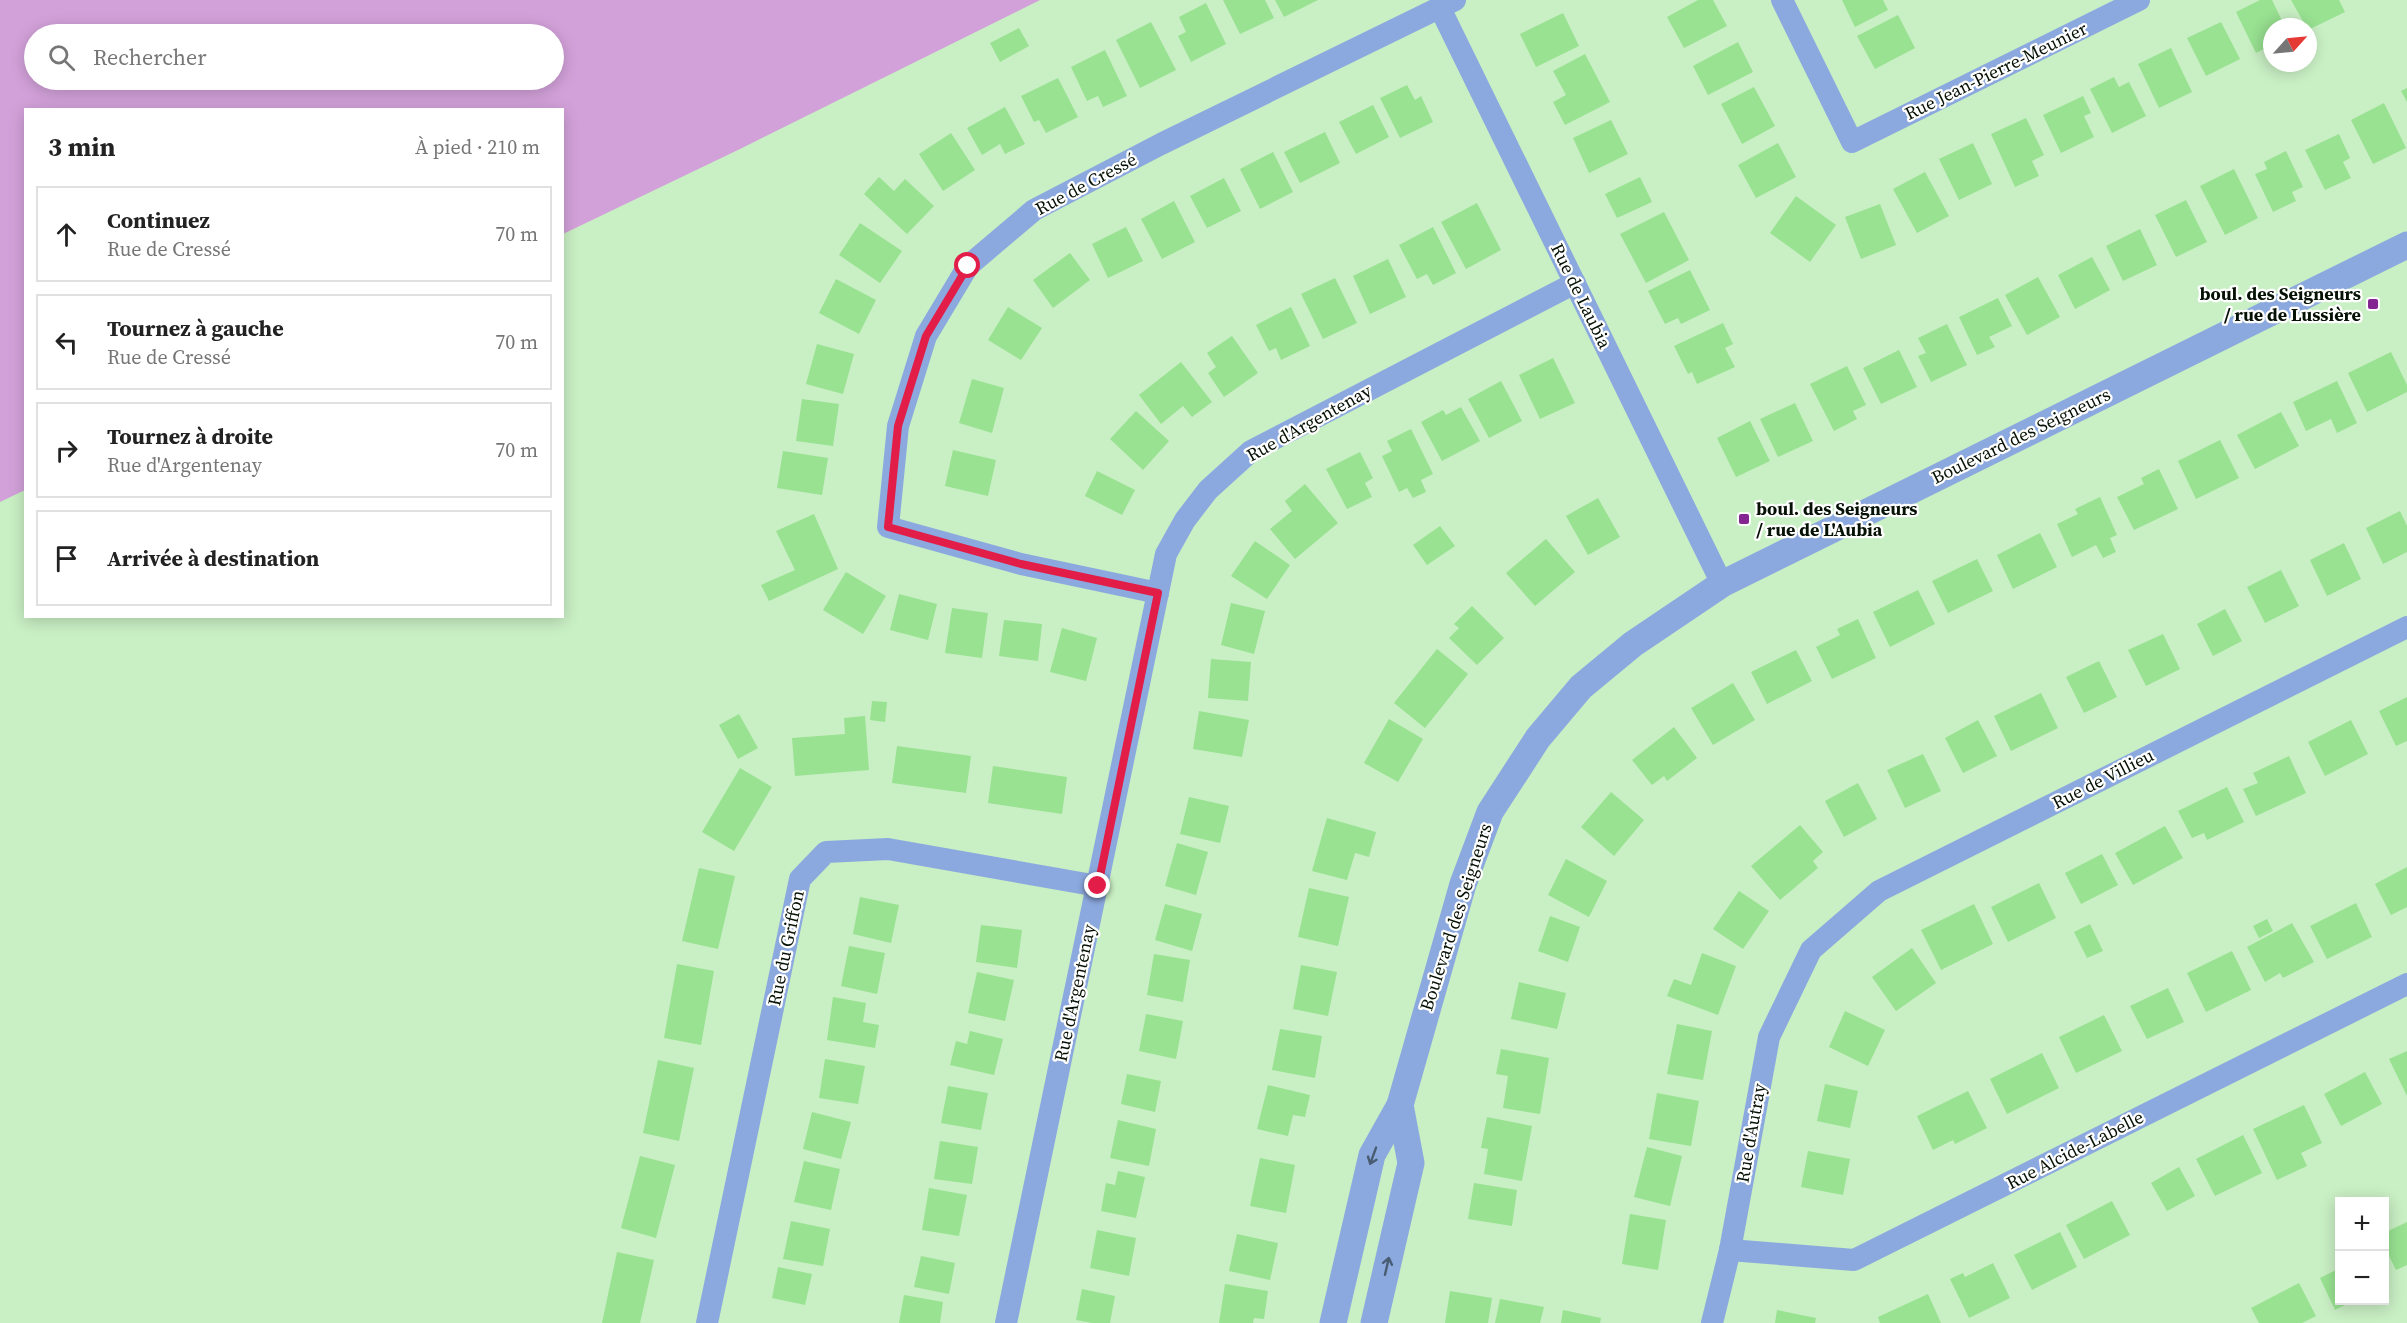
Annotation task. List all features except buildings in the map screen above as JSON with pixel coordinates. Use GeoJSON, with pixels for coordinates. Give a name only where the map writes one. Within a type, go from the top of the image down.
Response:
{"type":"FeatureCollection","features":[{"type":"Feature","properties":{"kind":"street","name":"Rue Jean-Pierre-Meunier"},"geometry":{"type":"LineString","coordinates":[[1782,0],[1852,142],[2128,2]]}},
{"type":"Feature","properties":{"kind":"street","name":"Rue de Laubia"},"geometry":{"type":"LineString","coordinates":[[1448,4],[1575,283],[1722,584]]}},
{"type":"Feature","properties":{"kind":"street","name":"Rue de Cressé"},"geometry":{"type":"LineString","coordinates":[[1158,593],[1021,564],[888,527],[898,426],[926,336],[968,266],[1034,210],[1161,144],[1448,4]]}},
{"type":"Feature","properties":{"kind":"street","name":"Boulevard des Seigneurs"},"geometry":{"type":"LineString","coordinates":[[1333,1323],[1372,1155],[1400,1105],[1463,884],[1490,812],[1538,738],[1581,687],[1634,644],[1722,584],[2406,248]]}},
{"type":"Feature","properties":{"kind":"street","name":"Rue d'Argentenay"},"geometry":{"type":"LineString","coordinates":[[1006,1323],[1166,554],[1185,520],[1208,490],[1251,451],[1575,283]]}},
{"type":"Feature","properties":{"kind":"street","name":"Rue de Villieu"},"geometry":{"type":"LineString","coordinates":[[1811,950],[1879,891],[2407,627]]}},
{"type":"Feature","properties":{"kind":"street","name":"Rue du Griffon"},"geometry":{"type":"LineString","coordinates":[[707,1323],[800,879],[826,852],[888,849],[1098,886]]}},
{"type":"Feature","properties":{"kind":"street","name":"Rue d'Autray"},"geometry":{"type":"LineString","coordinates":[[1712,1323],[1730,1250],[1769,1036],[1811,950]]}},
{"type":"Feature","properties":{"kind":"street","name":"Rue Alcide-Labelle"},"geometry":{"type":"LineString","coordinates":[[1730,1250],[1854,1260],[2407,984]]}},
{"type":"Feature","properties":{"kind":"street","name":"Boulevard des Seigneurs"},"geometry":{"type":"LineString","coordinates":[[1374,1323],[1411,1163],[1400,1105]]}},
{"type":"Feature","properties":{"kind":"shaded area"},"geometry":{"type":"Polygon","coordinates":[[[0,0],[1040,0],[564,234],[564,108],[24,108],[24,490],[0,502],[0,0]]]}},
{"type":"Feature","properties":{"kind":"place","name":"boul. des Seigneurs / rue de Lussière"},"geometry":{"type":"Point","coordinates":[2373,304]}},
{"type":"Feature","properties":{"kind":"place","name":"boul. des Seigneurs / rue de L'Aubia"},"geometry":{"type":"Point","coordinates":[1744,519]}},
{"type":"Feature","properties":{"kind":"route"},"geometry":{"type":"LineString","coordinates":[[968,266],[926,336],[898,426],[888,527],[1021,564],[1158,593],[1098,886]]}}]}
